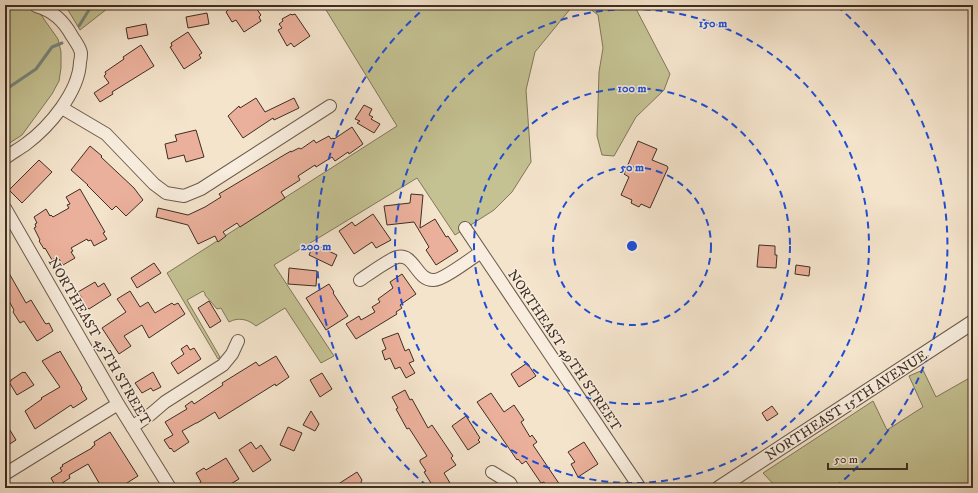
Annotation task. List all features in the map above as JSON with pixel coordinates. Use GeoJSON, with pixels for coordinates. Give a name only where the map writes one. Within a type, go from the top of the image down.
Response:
{"type":"FeatureCollection","features":[{"type":"Feature","properties":{"kind":"street"},"geometry":{"type":"LineString","coordinates":[[5,158],[27,144],[62,108],[70,95],[80,72],[81,53],[72,35],[57,16],[36,6]]}},
{"type":"Feature","properties":{"kind":"street"},"geometry":{"type":"LineString","coordinates":[[62,108],[106,134],[154,184],[166,193],[184,196],[205,187],[330,106]]}},
{"type":"Feature","properties":{"kind":"street","name":"NORTHEAST 45TH STREET"},"geometry":{"type":"LineString","coordinates":[[5,208],[118,404],[170,488]]}},
{"type":"Feature","properties":{"kind":"street","name":"NORTHEAST 49TH STREET"},"geometry":{"type":"LineString","coordinates":[[465,228],[640,488]]}},
{"type":"Feature","properties":{"kind":"street"},"geometry":{"type":"LineString","coordinates":[[360,280],[393,259],[403,257],[411,261],[424,277],[437,280],[481,252]]}},
{"type":"Feature","properties":{"kind":"street","name":"NORTHEAST 15TH AVENUE"},"geometry":{"type":"LineString","coordinates":[[719,488],[973,322]]}},
{"type":"Feature","properties":{"kind":"street"},"geometry":{"type":"LineString","coordinates":[[132,427],[165,402],[223,365],[232,354],[238,341]]}},
{"type":"Feature","properties":{"kind":"street"},"geometry":{"type":"LineString","coordinates":[[5,474],[118,404]]}},
{"type":"Feature","properties":{"kind":"street"},"geometry":{"type":"LineString","coordinates":[[492,472],[510,483],[513,488]]}},
{"type":"Feature","properties":{"kind":"shaded area"},"geometry":{"type":"Polygon","coordinates":[[[5,5],[34,5],[58,39],[61,52],[61,68],[59,81],[52,94],[22,135],[5,146],[5,5]]]}},
{"type":"Feature","properties":{"kind":"shaded area"},"geometry":{"type":"Polygon","coordinates":[[[65,5],[112,5],[80,30],[65,5]]]}},
{"type":"Feature","properties":{"kind":"shaded area"},"geometry":{"type":"Polygon","coordinates":[[[323,5],[579,5],[571,8],[535,52],[526,90],[531,162],[512,192],[494,210],[455,235],[417,178],[274,265],[334,356],[321,363],[285,308],[256,326],[243,320],[232,320],[229,322],[221,308],[217,309],[203,291],[187,300],[220,357],[218,359],[167,273],[397,126],[323,5]]]}},
{"type":"Feature","properties":{"kind":"shaded area"},"geometry":{"type":"Polygon","coordinates":[[[585,5],[634,5],[670,74],[664,90],[636,117],[614,156],[602,155],[597,136],[599,72],[603,48],[598,15],[585,5]]]}},
{"type":"Feature","properties":{"kind":"shaded area"},"geometry":{"type":"Polygon","coordinates":[[[923,370],[936,397],[973,376],[973,488],[777,488],[763,473],[873,401],[887,430],[923,407],[909,376],[923,370]]]}},
{"type":"Feature","properties":{"kind":"building"},"geometry":{"type":"Polygon","coordinates":[[[232,5],[251,5],[254,9],[256,8],[261,15],[259,17],[261,21],[244,32],[236,20],[232,22],[226,12],[228,10],[227,8],[232,5]]]}},
{"type":"Feature","properties":{"kind":"building"},"geometry":{"type":"Polygon","coordinates":[[[207,13],[209,24],[188,28],[186,17],[207,13]]]}},
{"type":"Feature","properties":{"kind":"building"},"geometry":{"type":"Polygon","coordinates":[[[291,14],[295,14],[310,36],[294,47],[291,43],[287,46],[278,30],[282,28],[279,24],[283,21],[282,19],[291,14]]]}},
{"type":"Feature","properties":{"kind":"building"},"geometry":{"type":"Polygon","coordinates":[[[146,24],[148,35],[128,39],[126,28],[146,24]]]}},
{"type":"Feature","properties":{"kind":"building"},"geometry":{"type":"Polygon","coordinates":[[[188,32],[202,53],[199,55],[201,58],[184,69],[170,47],[172,46],[171,43],[188,32]]]}},
{"type":"Feature","properties":{"kind":"building"},"geometry":{"type":"Polygon","coordinates":[[[141,45],[154,66],[112,92],[113,94],[100,102],[94,93],[109,83],[104,76],[106,74],[105,72],[124,59],[123,57],[141,45]]]}},
{"type":"Feature","properties":{"kind":"building"},"geometry":{"type":"Polygon","coordinates":[[[256,98],[265,112],[294,98],[299,108],[274,120],[273,118],[243,138],[228,116],[239,106],[240,108],[256,98]]]}},
{"type":"Feature","properties":{"kind":"building"},"geometry":{"type":"Polygon","coordinates":[[[364,105],[372,109],[369,115],[373,117],[371,119],[380,124],[374,133],[357,123],[360,121],[355,119],[364,105]]]}},
{"type":"Feature","properties":{"kind":"building"},"geometry":{"type":"Polygon","coordinates":[[[352,127],[363,144],[349,154],[348,152],[335,161],[332,157],[316,167],[315,165],[298,176],[300,180],[281,192],[285,198],[240,227],[237,223],[223,232],[226,236],[218,242],[215,236],[198,244],[188,225],[156,217],[158,208],[188,215],[205,207],[221,197],[219,194],[291,151],[299,148],[301,149],[314,140],[316,143],[329,136],[331,139],[334,139],[352,127]]]}},
{"type":"Feature","properties":{"kind":"building"},"geometry":{"type":"Polygon","coordinates":[[[196,130],[204,157],[186,162],[184,155],[168,159],[165,144],[177,141],[175,135],[196,130]]]}},
{"type":"Feature","properties":{"kind":"building"},"geometry":{"type":"Polygon","coordinates":[[[638,141],[657,149],[652,160],[667,166],[668,168],[650,208],[641,204],[639,207],[631,203],[632,200],[621,195],[629,177],[624,174],[638,141]]]}},
{"type":"Feature","properties":{"kind":"building"},"geometry":{"type":"Polygon","coordinates":[[[90,146],[134,188],[143,200],[126,216],[116,206],[112,210],[71,170],[90,146]]]}},
{"type":"Feature","properties":{"kind":"building"},"geometry":{"type":"Polygon","coordinates":[[[39,160],[52,172],[22,203],[9,190],[39,160]]]}},
{"type":"Feature","properties":{"kind":"building"},"geometry":{"type":"Polygon","coordinates":[[[80,189],[105,232],[103,233],[107,239],[94,246],[91,240],[88,241],[87,239],[71,248],[73,251],[71,252],[75,258],[63,265],[59,259],[56,260],[55,258],[52,260],[39,241],[40,240],[34,228],[36,227],[35,224],[37,223],[34,217],[46,209],[50,216],[51,215],[53,217],[69,208],[67,205],[70,204],[66,197],[80,189]]]}},
{"type":"Feature","properties":{"kind":"building"},"geometry":{"type":"Polygon","coordinates":[[[411,194],[423,195],[420,228],[435,219],[446,237],[448,236],[458,251],[436,265],[426,250],[429,247],[414,222],[387,225],[384,206],[410,203],[411,194]]]}},
{"type":"Feature","properties":{"kind":"building"},"geometry":{"type":"Polygon","coordinates":[[[373,214],[391,240],[376,248],[372,242],[354,254],[339,231],[352,222],[355,226],[373,214]]]}},
{"type":"Feature","properties":{"kind":"building"},"geometry":{"type":"Polygon","coordinates":[[[314,244],[337,255],[332,266],[309,255],[314,244]]]}},
{"type":"Feature","properties":{"kind":"building"},"geometry":{"type":"Polygon","coordinates":[[[759,245],[775,246],[775,255],[777,255],[776,268],[757,267],[759,245]]]}},
{"type":"Feature","properties":{"kind":"building"},"geometry":{"type":"Polygon","coordinates":[[[154,263],[161,273],[137,288],[131,278],[154,263]]]}},
{"type":"Feature","properties":{"kind":"building"},"geometry":{"type":"Polygon","coordinates":[[[796,265],[810,267],[809,276],[795,274],[796,265]]]}},
{"type":"Feature","properties":{"kind":"building"},"geometry":{"type":"Polygon","coordinates":[[[5,266],[26,303],[31,300],[45,323],[49,323],[53,331],[37,341],[24,321],[20,323],[5,294],[5,266]]]}},
{"type":"Feature","properties":{"kind":"building"},"geometry":{"type":"Polygon","coordinates":[[[289,268],[317,271],[316,286],[288,284],[289,268]]]}},
{"type":"Feature","properties":{"kind":"building"},"geometry":{"type":"Polygon","coordinates":[[[402,274],[416,294],[400,305],[402,308],[396,312],[397,314],[356,339],[346,324],[359,316],[361,320],[375,312],[372,307],[380,302],[378,299],[393,288],[390,282],[402,274]]]}},
{"type":"Feature","properties":{"kind":"building"},"geometry":{"type":"Polygon","coordinates":[[[95,282],[98,287],[104,283],[111,295],[85,310],[79,300],[82,298],[78,292],[95,282]]]}},
{"type":"Feature","properties":{"kind":"building"},"geometry":{"type":"Polygon","coordinates":[[[329,284],[348,316],[326,330],[306,298],[329,284]]]}},
{"type":"Feature","properties":{"kind":"building"},"geometry":{"type":"Polygon","coordinates":[[[130,291],[140,307],[148,302],[155,313],[172,303],[174,305],[178,303],[185,314],[149,338],[142,325],[124,336],[131,346],[119,354],[102,328],[126,312],[117,299],[130,291]]]}},
{"type":"Feature","properties":{"kind":"building"},"geometry":{"type":"Polygon","coordinates":[[[209,301],[221,321],[210,328],[198,308],[209,301]]]}},
{"type":"Feature","properties":{"kind":"building"},"geometry":{"type":"Polygon","coordinates":[[[398,333],[405,351],[409,349],[414,361],[409,363],[415,373],[406,378],[400,367],[395,369],[390,358],[385,360],[382,351],[386,349],[382,339],[398,333]]]}},
{"type":"Feature","properties":{"kind":"building"},"geometry":{"type":"Polygon","coordinates":[[[187,345],[190,350],[194,348],[201,359],[178,374],[171,363],[184,354],[181,349],[187,345]]]}},
{"type":"Feature","properties":{"kind":"building"},"geometry":{"type":"Polygon","coordinates":[[[60,351],[87,399],[73,408],[71,405],[35,429],[25,411],[42,399],[41,398],[60,387],[42,361],[60,351]]]}},
{"type":"Feature","properties":{"kind":"building"},"geometry":{"type":"Polygon","coordinates":[[[276,356],[289,377],[276,386],[275,384],[219,419],[215,412],[182,431],[189,442],[174,452],[171,448],[170,449],[164,440],[173,435],[165,422],[187,409],[185,406],[192,401],[194,404],[223,385],[222,383],[256,362],[259,366],[276,356]]]}},
{"type":"Feature","properties":{"kind":"building"},"geometry":{"type":"Polygon","coordinates":[[[527,363],[536,376],[519,387],[511,374],[527,363]]]}},
{"type":"Feature","properties":{"kind":"building"},"geometry":{"type":"Polygon","coordinates":[[[25,372],[34,385],[17,395],[9,382],[25,372]]]}},
{"type":"Feature","properties":{"kind":"building"},"geometry":{"type":"Polygon","coordinates":[[[153,372],[161,387],[153,391],[151,388],[142,393],[135,383],[153,372]]]}},
{"type":"Feature","properties":{"kind":"building"},"geometry":{"type":"Polygon","coordinates":[[[322,373],[332,389],[320,397],[310,380],[322,373]]]}},
{"type":"Feature","properties":{"kind":"building"},"geometry":{"type":"Polygon","coordinates":[[[405,390],[410,400],[412,399],[428,428],[432,425],[453,456],[451,458],[456,465],[444,473],[453,488],[434,488],[424,472],[426,471],[420,460],[427,456],[409,428],[407,429],[396,409],[398,408],[392,397],[405,390]]]}},
{"type":"Feature","properties":{"kind":"building"},"geometry":{"type":"Polygon","coordinates":[[[491,393],[504,412],[514,405],[524,420],[521,422],[530,437],[532,435],[537,442],[533,445],[562,488],[548,488],[544,482],[541,483],[526,461],[522,464],[518,459],[517,460],[477,402],[491,393]]]}},
{"type":"Feature","properties":{"kind":"building"},"geometry":{"type":"Polygon","coordinates":[[[772,406],[778,414],[767,421],[762,413],[772,406]]]}},
{"type":"Feature","properties":{"kind":"building"},"geometry":{"type":"Polygon","coordinates":[[[311,411],[319,424],[315,431],[303,425],[311,411]]]}},
{"type":"Feature","properties":{"kind":"building"},"geometry":{"type":"Polygon","coordinates":[[[466,416],[480,438],[478,440],[480,442],[468,450],[452,426],[466,416]]]}},
{"type":"Feature","properties":{"kind":"building"},"geometry":{"type":"Polygon","coordinates":[[[5,422],[16,440],[5,447],[5,422]]]}},
{"type":"Feature","properties":{"kind":"building"},"geometry":{"type":"Polygon","coordinates":[[[288,427],[302,433],[294,451],[280,445],[288,427]]]}},
{"type":"Feature","properties":{"kind":"building"},"geometry":{"type":"Polygon","coordinates":[[[110,432],[138,476],[119,488],[102,488],[88,464],[69,475],[70,478],[56,487],[51,478],[62,471],[60,468],[63,466],[62,465],[92,448],[95,445],[94,442],[110,432]]]}},
{"type":"Feature","properties":{"kind":"building"},"geometry":{"type":"Polygon","coordinates":[[[251,442],[256,449],[261,445],[271,460],[253,472],[239,450],[251,442]]]}},
{"type":"Feature","properties":{"kind":"building"},"geometry":{"type":"Polygon","coordinates":[[[584,442],[598,464],[578,477],[571,464],[575,462],[568,452],[584,442]]]}},
{"type":"Feature","properties":{"kind":"building"},"geometry":{"type":"Polygon","coordinates":[[[226,458],[239,479],[224,488],[193,488],[201,482],[196,473],[204,468],[206,470],[226,458]]]}},
{"type":"Feature","properties":{"kind":"building"},"geometry":{"type":"Polygon","coordinates":[[[357,472],[362,480],[361,482],[364,488],[332,488],[357,472]]]}},
{"type":"Feature","properties":{"kind":"waterway"},"geometry":{"type":"LineString","coordinates":[[79,26],[92,5]]}},
{"type":"Feature","properties":{"kind":"waterway"},"geometry":{"type":"LineString","coordinates":[[5,90],[36,69],[52,47],[62,43]]}}]}
